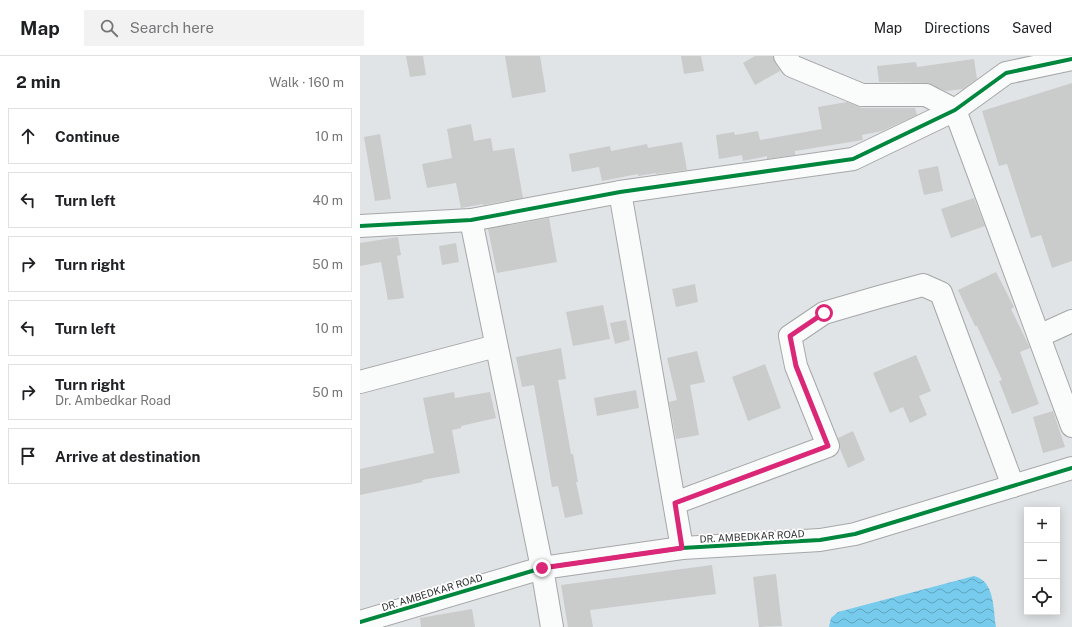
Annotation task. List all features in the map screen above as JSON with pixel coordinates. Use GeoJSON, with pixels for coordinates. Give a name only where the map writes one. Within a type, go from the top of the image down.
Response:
{"type":"FeatureCollection","features":[{"type":"Feature","properties":{"kind":"street"},"geometry":{"type":"LineString","coordinates":[[785,56],[792,66],[862,95],[926,95],[955,110],[1072,426]]}},
{"type":"Feature","properties":{"kind":"street"},"geometry":{"type":"LineString","coordinates":[[360,226],[470,220],[620,192],[853,159],[955,110],[1006,72],[1072,59]]}},
{"type":"Feature","properties":{"kind":"street"},"geometry":{"type":"LineString","coordinates":[[620,192],[682,548]]}},
{"type":"Feature","properties":{"kind":"street"},"geometry":{"type":"LineString","coordinates":[[470,220],[542,568],[552,627]]}},
{"type":"Feature","properties":{"kind":"street"},"geometry":{"type":"LineString","coordinates":[[675,503],[828,446],[796,366],[790,336],[824,313],[923,285],[941,293],[1012,486]]}},
{"type":"Feature","properties":{"kind":"street"},"geometry":{"type":"LineString","coordinates":[[1039,336],[1072,321]]}},
{"type":"Feature","properties":{"kind":"street"},"geometry":{"type":"LineString","coordinates":[[360,382],[496,346]]}},
{"type":"Feature","properties":{"kind":"street","name":"DR. AMBEDKAR ROAD"},"geometry":{"type":"LineString","coordinates":[[360,622],[542,568],[682,548],[820,540],[855,534],[1072,468]]}},
{"type":"Feature","properties":{"kind":"water"},"geometry":{"type":"Polygon","coordinates":[[[974,576],[981,579],[989,590],[992,597],[996,627],[829,627],[831,618],[838,612],[974,576]]]}},
{"type":"Feature","properties":{"kind":"building"},"geometry":{"type":"Polygon","coordinates":[[[406,56],[423,56],[426,75],[410,77],[406,56]]]}},
{"type":"Feature","properties":{"kind":"building"},"geometry":{"type":"Polygon","coordinates":[[[505,56],[540,56],[546,92],[512,98],[505,56]]]}},
{"type":"Feature","properties":{"kind":"building"},"geometry":{"type":"Polygon","coordinates":[[[681,56],[701,56],[704,71],[684,74],[681,56]]]}},
{"type":"Feature","properties":{"kind":"building"},"geometry":{"type":"Polygon","coordinates":[[[755,56],[773,56],[780,71],[755,85],[743,63],[755,56]]]}},
{"type":"Feature","properties":{"kind":"building"},"geometry":{"type":"Polygon","coordinates":[[[974,59],[977,79],[963,89],[946,91],[926,83],[879,82],[877,66],[916,62],[917,67],[974,59]]]}},
{"type":"Feature","properties":{"kind":"building"},"geometry":{"type":"Polygon","coordinates":[[[1072,83],[1072,261],[1052,268],[1041,235],[1031,238],[1007,164],[999,166],[982,111],[1072,83]]]}},
{"type":"Feature","properties":{"kind":"building"},"geometry":{"type":"Polygon","coordinates":[[[847,102],[862,108],[915,108],[917,115],[882,131],[862,135],[863,140],[795,151],[795,155],[767,159],[767,156],[743,161],[742,155],[719,159],[716,135],[734,132],[735,135],[758,131],[760,140],[822,129],[818,107],[847,102]]]}},
{"type":"Feature","properties":{"kind":"building"},"geometry":{"type":"Polygon","coordinates":[[[471,124],[474,141],[491,138],[493,151],[514,148],[523,198],[461,208],[456,183],[427,188],[422,164],[452,158],[447,129],[471,124]]]}},
{"type":"Feature","properties":{"kind":"building"},"geometry":{"type":"Polygon","coordinates":[[[380,134],[391,199],[375,201],[364,137],[380,134]]]}},
{"type":"Feature","properties":{"kind":"building"},"geometry":{"type":"Polygon","coordinates":[[[682,142],[687,170],[638,176],[638,174],[602,181],[599,167],[572,172],[569,154],[610,146],[611,151],[647,144],[648,148],[682,142]]]}},
{"type":"Feature","properties":{"kind":"building"},"geometry":{"type":"Polygon","coordinates":[[[938,166],[943,191],[924,195],[918,170],[938,166]]]}},
{"type":"Feature","properties":{"kind":"building"},"geometry":{"type":"Polygon","coordinates":[[[974,198],[985,226],[951,238],[941,209],[974,198]]]}},
{"type":"Feature","properties":{"kind":"building"},"geometry":{"type":"Polygon","coordinates":[[[549,218],[557,262],[497,273],[488,229],[549,218]]]}},
{"type":"Feature","properties":{"kind":"building"},"geometry":{"type":"Polygon","coordinates":[[[398,237],[401,255],[397,256],[404,298],[388,300],[381,262],[360,266],[360,243],[398,237]]]}},
{"type":"Feature","properties":{"kind":"building"},"geometry":{"type":"Polygon","coordinates":[[[456,243],[459,262],[442,265],[439,246],[456,243]]]}},
{"type":"Feature","properties":{"kind":"building"},"geometry":{"type":"Polygon","coordinates":[[[996,272],[1014,307],[1011,309],[1030,348],[1020,352],[1039,404],[1012,414],[999,381],[1002,380],[977,326],[975,326],[958,290],[996,272]]]}},
{"type":"Feature","properties":{"kind":"building"},"geometry":{"type":"Polygon","coordinates":[[[695,284],[698,302],[676,307],[672,289],[695,284]]]}},
{"type":"Feature","properties":{"kind":"building"},"geometry":{"type":"Polygon","coordinates":[[[603,305],[610,339],[573,346],[566,312],[603,305]]]}},
{"type":"Feature","properties":{"kind":"building"},"geometry":{"type":"Polygon","coordinates":[[[626,320],[630,340],[615,344],[610,323],[626,320]]]}},
{"type":"Feature","properties":{"kind":"building"},"geometry":{"type":"Polygon","coordinates":[[[561,348],[566,379],[558,380],[583,514],[565,518],[558,486],[552,487],[534,385],[522,387],[516,357],[561,348]]]}},
{"type":"Feature","properties":{"kind":"building"},"geometry":{"type":"Polygon","coordinates":[[[697,351],[705,382],[690,385],[699,435],[676,439],[669,402],[677,400],[667,358],[697,351]]]}},
{"type":"Feature","properties":{"kind":"building"},"geometry":{"type":"Polygon","coordinates":[[[916,355],[931,391],[919,396],[927,415],[910,423],[903,407],[890,413],[873,373],[916,355]]]}},
{"type":"Feature","properties":{"kind":"building"},"geometry":{"type":"Polygon","coordinates":[[[765,364],[781,408],[748,421],[732,377],[765,364]]]}},
{"type":"Feature","properties":{"kind":"building"},"geometry":{"type":"Polygon","coordinates":[[[636,390],[639,408],[597,416],[594,398],[636,390]]]}},
{"type":"Feature","properties":{"kind":"building"},"geometry":{"type":"Polygon","coordinates":[[[454,392],[455,398],[490,392],[496,418],[461,426],[461,428],[452,430],[460,473],[422,480],[423,482],[360,495],[360,469],[434,453],[423,398],[454,392]]]}},
{"type":"Feature","properties":{"kind":"building"},"geometry":{"type":"Polygon","coordinates":[[[1053,411],[1065,447],[1043,453],[1033,417],[1053,411]]]}},
{"type":"Feature","properties":{"kind":"building"},"geometry":{"type":"Polygon","coordinates":[[[853,431],[865,460],[848,468],[840,449],[838,438],[853,431]]]}},
{"type":"Feature","properties":{"kind":"building"},"geometry":{"type":"Polygon","coordinates":[[[712,565],[716,594],[590,610],[593,627],[568,627],[561,585],[712,565]]]}},
{"type":"Feature","properties":{"kind":"building"},"geometry":{"type":"Polygon","coordinates":[[[776,574],[782,626],[759,627],[753,577],[776,574]]]}},
{"type":"Feature","properties":{"kind":"building"},"geometry":{"type":"Polygon","coordinates":[[[472,609],[475,627],[421,627],[420,618],[472,609]]]}},
{"type":"Feature","properties":{"kind":"cycle path"},"geometry":{"type":"LineString","coordinates":[[360,226],[471,220],[620,192],[853,159],[955,110],[1006,73],[1072,59]]}},
{"type":"Feature","properties":{"kind":"cycle path"},"geometry":{"type":"LineString","coordinates":[[360,622],[542,568],[682,548],[820,540],[855,534],[1072,468]]}},
{"type":"Feature","properties":{"kind":"route"},"geometry":{"type":"LineString","coordinates":[[542,568],[682,548],[675,503],[828,446],[796,366],[790,336],[824,313]]}}]}
